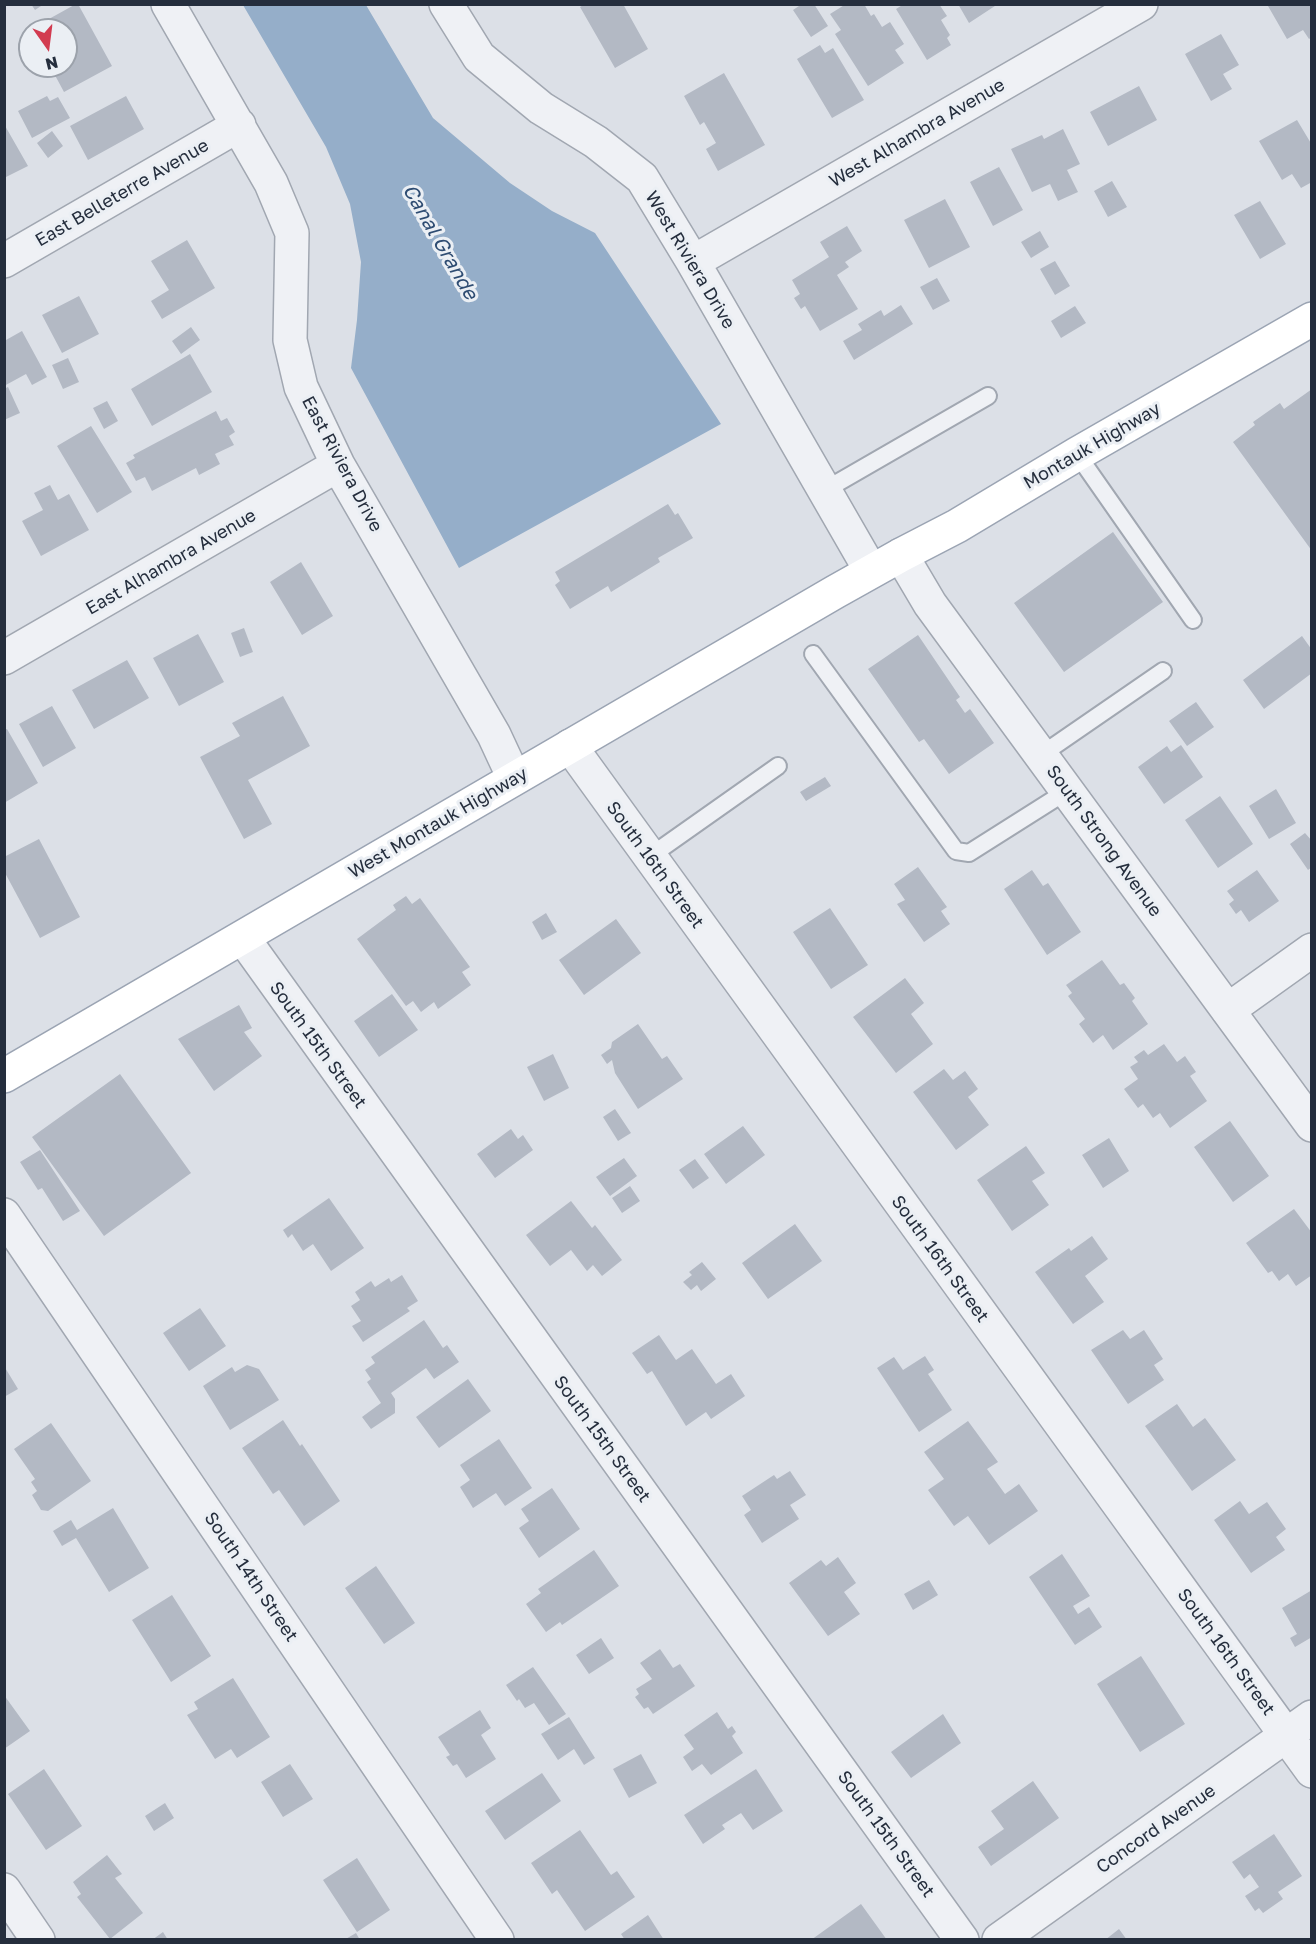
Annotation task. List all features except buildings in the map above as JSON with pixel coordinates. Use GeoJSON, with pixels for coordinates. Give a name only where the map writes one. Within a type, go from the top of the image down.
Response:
{"type":"FeatureCollection","features":[{"type":"Feature","properties":{"kind":"main road","name":"Montauk Highway"},"geometry":{"type":"LineString","coordinates":[[871,571],[957,526],[1311,319]]}},
{"type":"Feature","properties":{"kind":"main road","name":"West Montauk Highway"},"geometry":{"type":"LineString","coordinates":[[4,1076],[871,571]]}},
{"type":"Feature","properties":{"kind":"street","name":"East Riviera Drive"},"geometry":{"type":"LineString","coordinates":[[168,4],[272,183],[292,233],[290,340],[302,387],[338,465],[494,735],[514,778]]}},
{"type":"Feature","properties":{"kind":"street","name":"West Riviera Drive"},"geometry":{"type":"LineString","coordinates":[[446,4],[479,57],[541,108],[596,142],[642,178],[871,571]]}},
{"type":"Feature","properties":{"kind":"street","name":"West Alhambra Avenue"},"geometry":{"type":"LineString","coordinates":[[693,262],[1141,4]]}},
{"type":"Feature","properties":{"kind":"street","name":"East Belleterre Avenue"},"geometry":{"type":"LineString","coordinates":[[4,261],[239,125]]}},
{"type":"Feature","properties":{"kind":"street","name":"East Alhambra Avenue"},"geometry":{"type":"LineString","coordinates":[[4,658],[338,465]]}},
{"type":"Feature","properties":{"kind":"street","name":"South Strong Avenue"},"geometry":{"type":"LineString","coordinates":[[901,555],[930,604],[1311,1125]]}},
{"type":"Feature","properties":{"kind":"street","name":"South 16th Street"},"geometry":{"type":"LineString","coordinates":[[570,746],[649,857],[1299,1727],[1311,1771]]}},
{"type":"Feature","properties":{"kind":"street","name":"South 15th Street"},"geometry":{"type":"LineString","coordinates":[[243,938],[962,1940]]}},
{"type":"Feature","properties":{"kind":"street"},"geometry":{"type":"LineString","coordinates":[[1228,1010],[1311,950]]}},
{"type":"Feature","properties":{"kind":"street","name":"South 14th Street"},"geometry":{"type":"LineString","coordinates":[[4,1215],[497,1940]]}},
{"type":"Feature","properties":{"kind":"street","name":"Concord Avenue"},"geometry":{"type":"LineString","coordinates":[[999,1940],[1299,1727]]}},
{"type":"Feature","properties":{"kind":"street"},"geometry":{"type":"LineString","coordinates":[[4,1890],[38,1940]]}},
{"type":"Feature","properties":{"kind":"lane"},"geometry":{"type":"LineString","coordinates":[[825,490],[988,396]]}},
{"type":"Feature","properties":{"kind":"lane"},"geometry":{"type":"LineString","coordinates":[[1077,454],[1193,620]]}},
{"type":"Feature","properties":{"kind":"lane"},"geometry":{"type":"LineString","coordinates":[[813,654],[956,850],[969,853],[1067,791]]}},
{"type":"Feature","properties":{"kind":"lane"},"geometry":{"type":"LineString","coordinates":[[1041,755],[1163,671]]}},
{"type":"Feature","properties":{"kind":"lane"},"geometry":{"type":"LineString","coordinates":[[649,857],[778,766]]}},
{"type":"Feature","properties":{"kind":"water","name":"Canal Grande"},"geometry":{"type":"Polygon","coordinates":[[[243,5],[366,5],[433,118],[510,183],[552,211],[595,233],[721,424],[459,568],[351,368],[361,262],[350,204],[326,147],[243,5]]]}}]}
